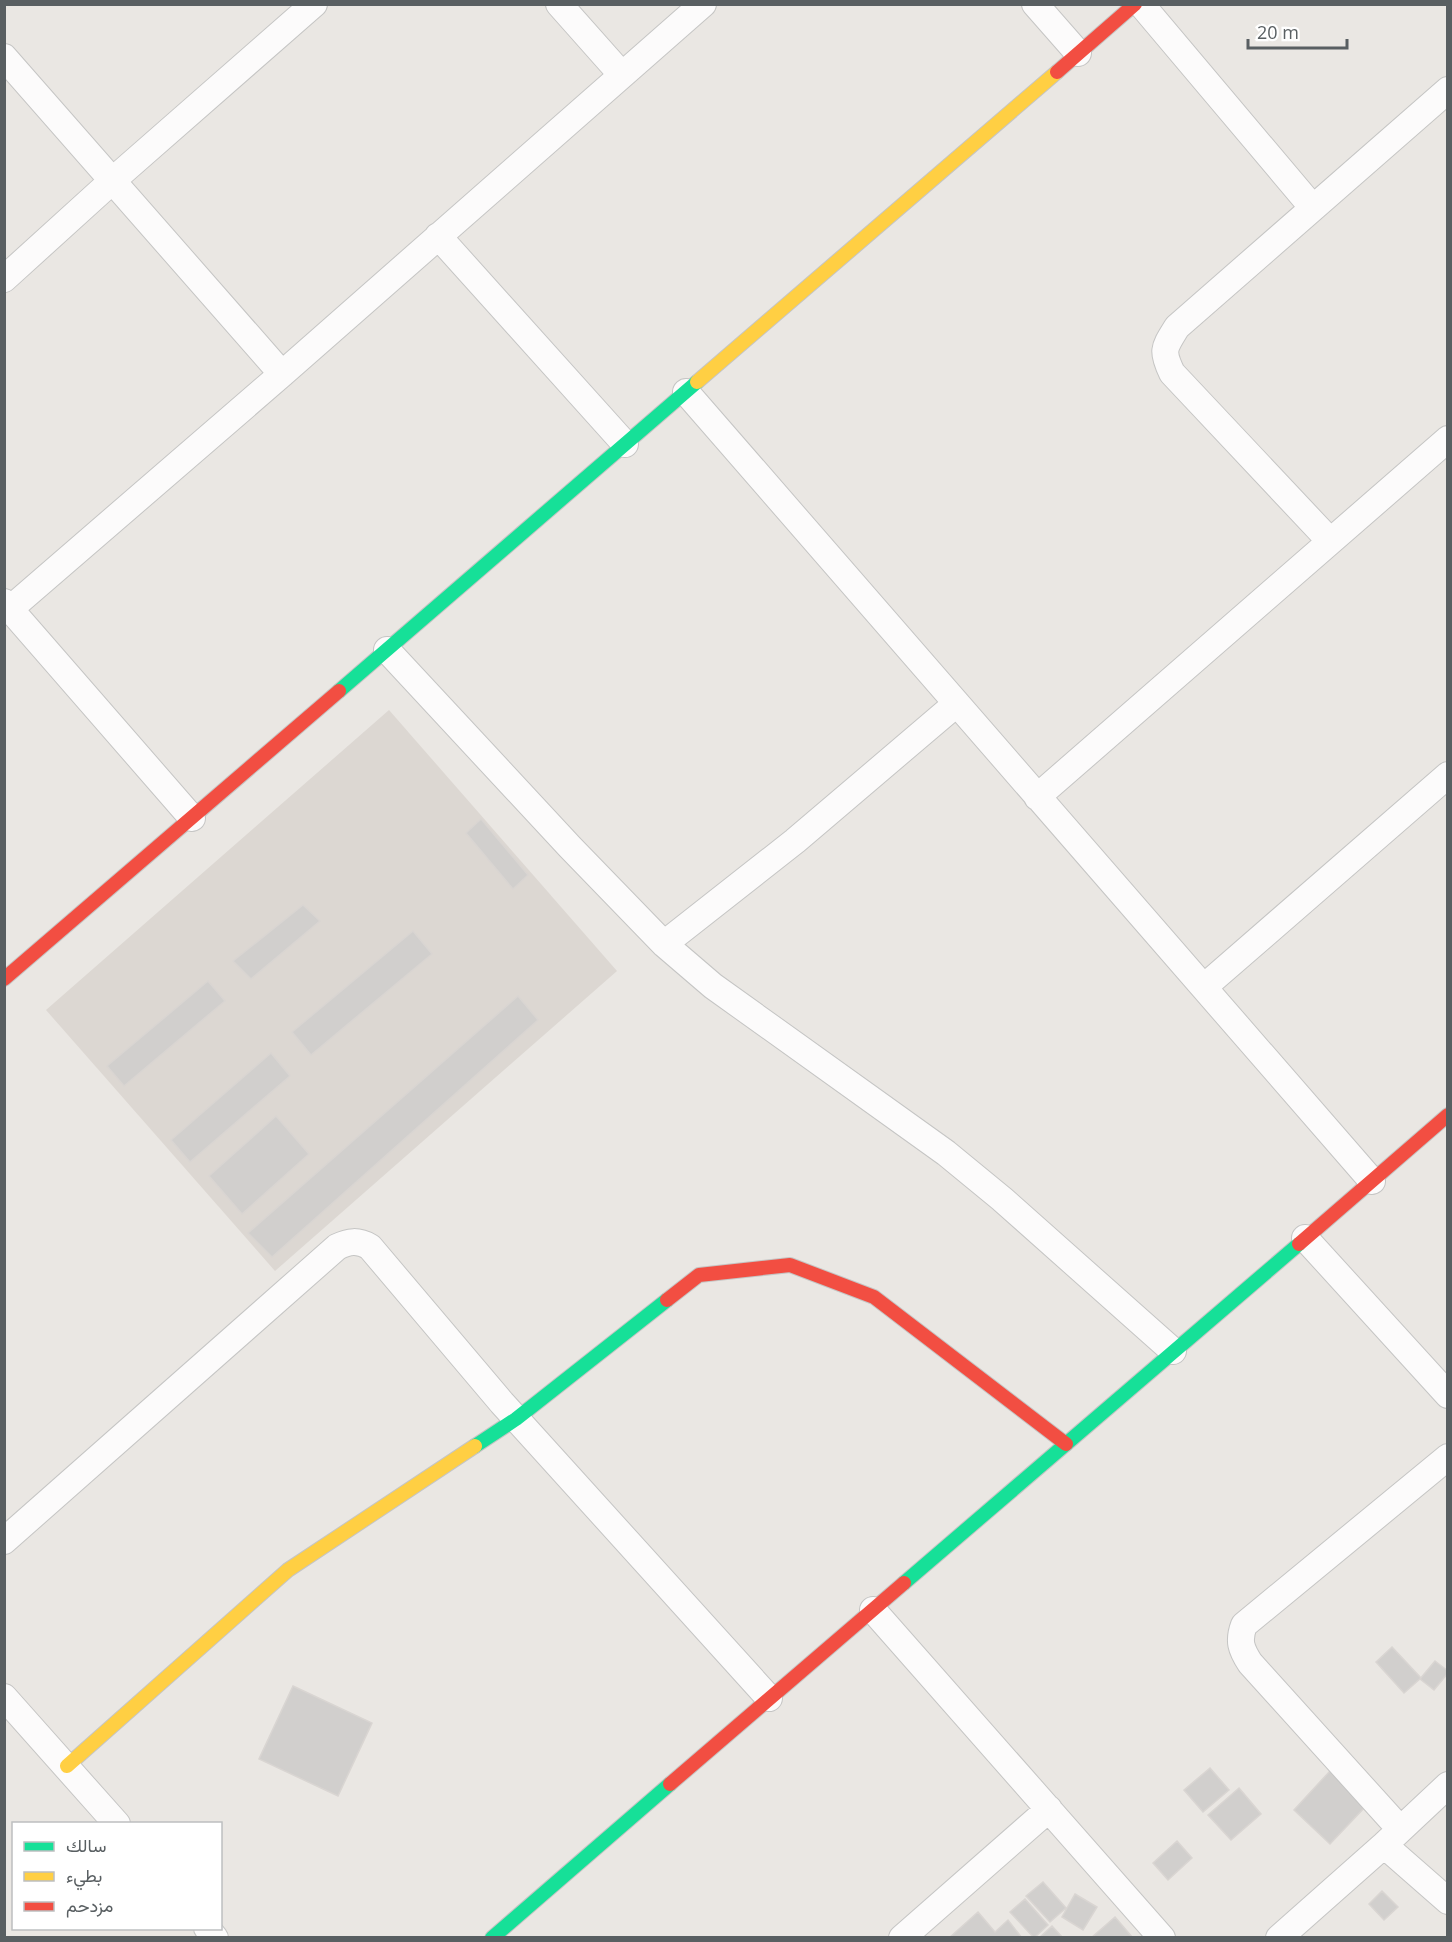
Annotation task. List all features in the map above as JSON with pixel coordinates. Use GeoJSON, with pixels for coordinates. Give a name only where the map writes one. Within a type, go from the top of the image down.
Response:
{"type":"FeatureCollection","features":[{"type":"Feature","properties":{"kind":"street"},"geometry":{"type":"LineString","coordinates":[[4,279],[314,4]]}},
{"type":"Feature","properties":{"kind":"street"},"geometry":{"type":"LineString","coordinates":[[559,4],[622,75]]}},
{"type":"Feature","properties":{"kind":"street"},"geometry":{"type":"LineString","coordinates":[[192,818],[7,606],[282,374],[703,4]]}},
{"type":"Feature","properties":{"kind":"street"},"geometry":{"type":"LineString","coordinates":[[1035,4],[1078,53]]}},
{"type":"Feature","properties":{"kind":"street"},"geometry":{"type":"LineString","coordinates":[[4,979],[1135,4]]}},
{"type":"Feature","properties":{"kind":"street"},"geometry":{"type":"LineString","coordinates":[[1141,4],[1313,208]]}},
{"type":"Feature","properties":{"kind":"street"},"geometry":{"type":"LineString","coordinates":[[4,57],[282,374]]}},
{"type":"Feature","properties":{"kind":"street"},"geometry":{"type":"LineString","coordinates":[[1330,541],[1172,373],[1164,356],[1167,343],[1177,327],[1448,90]]}},
{"type":"Feature","properties":{"kind":"street"},"geometry":{"type":"LineString","coordinates":[[438,236],[625,444]]}},
{"type":"Feature","properties":{"kind":"street"},"geometry":{"type":"LineString","coordinates":[[686,392],[1372,1180]]}},
{"type":"Feature","properties":{"kind":"street"},"geometry":{"type":"LineString","coordinates":[[1037,796],[1448,440]]}},
{"type":"Feature","properties":{"kind":"street"},"geometry":{"type":"LineString","coordinates":[[387,650],[570,847],[664,944],[713,986],[946,1153],[1002,1199],[1173,1351]]}},
{"type":"Feature","properties":{"kind":"street"},"geometry":{"type":"LineString","coordinates":[[664,944],[795,841],[956,704]]}},
{"type":"Feature","properties":{"kind":"street"},"geometry":{"type":"LineString","coordinates":[[1204,987],[1448,775]]}},
{"type":"Feature","properties":{"kind":"street"},"geometry":{"type":"LineString","coordinates":[[492,1938],[1448,1115]]}},
{"type":"Feature","properties":{"kind":"street"},"geometry":{"type":"LineString","coordinates":[[1305,1238],[1448,1395]]}},
{"type":"Feature","properties":{"kind":"street"},"geometry":{"type":"LineString","coordinates":[[4,1541],[338,1247],[347,1242],[363,1243],[370,1247],[516,1419],[769,1698]]}},
{"type":"Feature","properties":{"kind":"street"},"geometry":{"type":"LineString","coordinates":[[67,1766],[288,1570],[516,1419],[699,1275],[789,1265],[874,1297],[1066,1444]]}},
{"type":"Feature","properties":{"kind":"street"},"geometry":{"type":"LineString","coordinates":[[1448,1457],[1244,1625],[1240,1637],[1241,1646],[1250,1663],[1392,1837],[1448,1901]]}},
{"type":"Feature","properties":{"kind":"street"},"geometry":{"type":"LineString","coordinates":[[873,1610],[1162,1938]]}},
{"type":"Feature","properties":{"kind":"street"},"geometry":{"type":"LineString","coordinates":[[4,1697],[115,1822]]}},
{"type":"Feature","properties":{"kind":"street"},"geometry":{"type":"LineString","coordinates":[[1279,1938],[1448,1785]]}},
{"type":"Feature","properties":{"kind":"street"},"geometry":{"type":"LineString","coordinates":[[902,1938],[1049,1809]]}},
{"type":"Feature","properties":{"kind":"shaded area"},"geometry":{"type":"Polygon","coordinates":[[[389,710],[617,971],[275,1271],[46,1010],[389,710]]]}},
{"type":"Feature","properties":{"kind":"building"},"geometry":{"type":"Polygon","coordinates":[[[481,819],[528,875],[513,889],[466,833],[481,819]]]}},
{"type":"Feature","properties":{"kind":"building"},"geometry":{"type":"Polygon","coordinates":[[[303,905],[320,921],[251,979],[233,961],[303,905]]]}},
{"type":"Feature","properties":{"kind":"building"},"geometry":{"type":"Polygon","coordinates":[[[413,931],[432,954],[311,1055],[292,1032],[413,931]]]}},
{"type":"Feature","properties":{"kind":"building"},"geometry":{"type":"Polygon","coordinates":[[[208,981],[225,1001],[124,1086],[107,1066],[208,981]]]}},
{"type":"Feature","properties":{"kind":"building"},"geometry":{"type":"Polygon","coordinates":[[[518,996],[538,1020],[272,1257],[248,1233],[518,996]]]}},
{"type":"Feature","properties":{"kind":"building"},"geometry":{"type":"Polygon","coordinates":[[[271,1053],[290,1076],[190,1162],[171,1140],[271,1053]]]}},
{"type":"Feature","properties":{"kind":"building"},"geometry":{"type":"Polygon","coordinates":[[[276,1116],[309,1154],[242,1214],[209,1176],[276,1116]]]}},
{"type":"Feature","properties":{"kind":"building"},"geometry":{"type":"Polygon","coordinates":[[[1392,1647],[1421,1678],[1404,1693],[1376,1662],[1392,1647]]]}},
{"type":"Feature","properties":{"kind":"building"},"geometry":{"type":"Polygon","coordinates":[[[1435,1661],[1448,1673],[1434,1690],[1420,1679],[1435,1661]]]}},
{"type":"Feature","properties":{"kind":"building"},"geometry":{"type":"Polygon","coordinates":[[[293,1686],[372,1723],[338,1796],[259,1759],[293,1686]]]}},
{"type":"Feature","properties":{"kind":"building"},"geometry":{"type":"Polygon","coordinates":[[[1210,1768],[1229,1790],[1203,1812],[1184,1790],[1210,1768]]]}},
{"type":"Feature","properties":{"kind":"building"},"geometry":{"type":"Polygon","coordinates":[[[1330,1771],[1367,1805],[1330,1844],[1294,1810],[1330,1771]]]}},
{"type":"Feature","properties":{"kind":"building"},"geometry":{"type":"Polygon","coordinates":[[[1239,1788],[1261,1814],[1231,1840],[1208,1815],[1239,1788]]]}},
{"type":"Feature","properties":{"kind":"building"},"geometry":{"type":"Polygon","coordinates":[[[1177,1841],[1192,1858],[1168,1880],[1153,1863],[1177,1841]]]}},
{"type":"Feature","properties":{"kind":"building"},"geometry":{"type":"Polygon","coordinates":[[[1043,1882],[1066,1908],[1050,1922],[1026,1896],[1043,1882]]]}},
{"type":"Feature","properties":{"kind":"building"},"geometry":{"type":"Polygon","coordinates":[[[1382,1891],[1398,1907],[1384,1920],[1369,1904],[1382,1891]]]}},
{"type":"Feature","properties":{"kind":"building"},"geometry":{"type":"Polygon","coordinates":[[[1075,1894],[1097,1907],[1083,1930],[1062,1917],[1075,1894]]]}},
{"type":"Feature","properties":{"kind":"building"},"geometry":{"type":"Polygon","coordinates":[[[1025,1899],[1048,1925],[1034,1938],[1010,1912],[1025,1899]]]}},
{"type":"Feature","properties":{"kind":"building"},"geometry":{"type":"Polygon","coordinates":[[[978,1912],[995,1932],[1008,1920],[1022,1938],[949,1938],[978,1912]]]}},
{"type":"Feature","properties":{"kind":"building"},"geometry":{"type":"Polygon","coordinates":[[[1115,1917],[1133,1938],[1091,1938],[1115,1917]]]}},
{"type":"Feature","properties":{"kind":"building"},"geometry":{"type":"Polygon","coordinates":[[[1052,1926],[1063,1938],[1039,1938],[1052,1926]]]}},
{"type":"Feature","properties":{"kind":"traffic: fast"},"geometry":{"type":"LineString","coordinates":[[339,691],[697,382]]}},
{"type":"Feature","properties":{"kind":"traffic: fast"},"geometry":{"type":"LineString","coordinates":[[904,1583],[1299,1244]]}},
{"type":"Feature","properties":{"kind":"traffic: fast"},"geometry":{"type":"LineString","coordinates":[[475,1446],[516,1419],[667,1300]]}},
{"type":"Feature","properties":{"kind":"traffic: fast"},"geometry":{"type":"LineString","coordinates":[[492,1938],[670,1784]]}},
{"type":"Feature","properties":{"kind":"traffic: slow"},"geometry":{"type":"LineString","coordinates":[[697,382],[1057,72]]}},
{"type":"Feature","properties":{"kind":"traffic: slow"},"geometry":{"type":"LineString","coordinates":[[67,1766],[288,1570],[475,1446]]}},
{"type":"Feature","properties":{"kind":"traffic: jam"},"geometry":{"type":"LineString","coordinates":[[1057,72],[1135,4]]}},
{"type":"Feature","properties":{"kind":"traffic: jam"},"geometry":{"type":"LineString","coordinates":[[4,979],[339,691]]}},
{"type":"Feature","properties":{"kind":"traffic: jam"},"geometry":{"type":"LineString","coordinates":[[1299,1244],[1448,1115]]}},
{"type":"Feature","properties":{"kind":"traffic: jam"},"geometry":{"type":"LineString","coordinates":[[667,1300],[699,1275],[790,1265],[874,1297],[1066,1444]]}},
{"type":"Feature","properties":{"kind":"traffic: jam"},"geometry":{"type":"LineString","coordinates":[[670,1784],[904,1583]]}}]}
